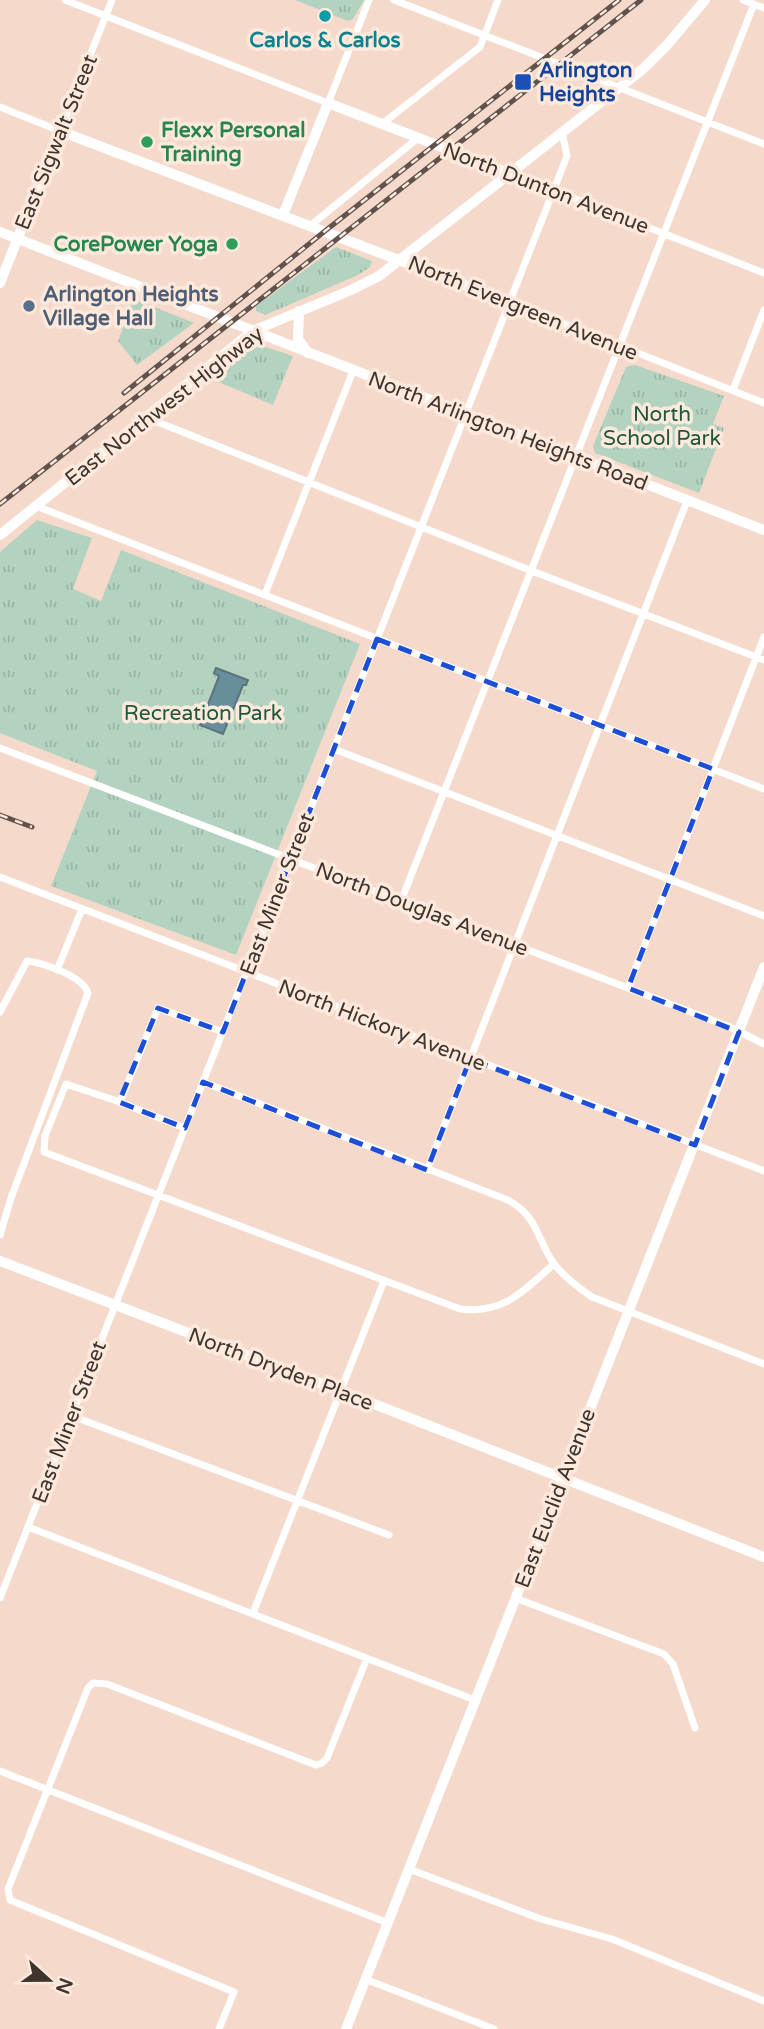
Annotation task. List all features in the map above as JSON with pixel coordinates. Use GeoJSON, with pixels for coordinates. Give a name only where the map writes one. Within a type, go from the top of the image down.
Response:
{"type":"FeatureCollection","features":[{"type":"Feature","properties":{"kind":"main road","name":"East Northwest Highway"},"geometry":{"type":"LineString","coordinates":[[0,535],[253,331],[370,281],[400,260],[656,57],[705,0]]}},
{"type":"Feature","properties":{"kind":"main road"},"geometry":{"type":"LineString","coordinates":[[299,311],[296,332],[308,353]]}},
{"type":"Feature","properties":{"kind":"street"},"geometry":{"type":"LineString","coordinates":[[65,0],[328,103]]}},
{"type":"Feature","properties":{"kind":"street","name":"East Sigwalt Street"},"geometry":{"type":"LineString","coordinates":[[0,283],[112,0]]}},
{"type":"Feature","properties":{"kind":"street"},"geometry":{"type":"LineString","coordinates":[[283,215],[369,0]]}},
{"type":"Feature","properties":{"kind":"street"},"geometry":{"type":"LineString","coordinates":[[394,0],[764,145]]}},
{"type":"Feature","properties":{"kind":"street"},"geometry":{"type":"LineString","coordinates":[[382,124],[480,47],[498,0]]}},
{"type":"Feature","properties":{"kind":"street"},"geometry":{"type":"LineString","coordinates":[[743,0],[764,8]]}},
{"type":"Feature","properties":{"kind":"street"},"geometry":{"type":"LineString","coordinates":[[401,901],[754,5]]}},
{"type":"Feature","properties":{"kind":"street","name":"North Dunton Avenue"},"geometry":{"type":"LineString","coordinates":[[328,103],[764,273]]}},
{"type":"Feature","properties":{"kind":"street"},"geometry":{"type":"LineString","coordinates":[[0,107],[60,131]]}},
{"type":"Feature","properties":{"kind":"street","name":"North Evergreen Avenue"},"geometry":{"type":"LineString","coordinates":[[60,131],[764,402]]}},
{"type":"Feature","properties":{"kind":"street","name":"East Miner Street"},"geometry":{"type":"LineString","coordinates":[[0,1598],[567,156],[562,132]]}},
{"type":"Feature","properties":{"kind":"street"},"geometry":{"type":"LineString","coordinates":[[311,226],[418,138]]}},
{"type":"Feature","properties":{"kind":"street","name":"North Arlington Heights Road"},"geometry":{"type":"LineString","coordinates":[[0,232],[764,530]]}},
{"type":"Feature","properties":{"kind":"street"},"geometry":{"type":"LineString","coordinates":[[733,390],[764,310]]}},
{"type":"Feature","properties":{"kind":"street"},"geometry":{"type":"LineString","coordinates":[[265,594],[353,371]]}},
{"type":"Feature","properties":{"kind":"street"},"geometry":{"type":"LineString","coordinates":[[145,416],[531,571],[644,612],[760,659]]}},
{"type":"Feature","properties":{"kind":"street"},"geometry":{"type":"LineString","coordinates":[[427,1170],[687,501]]}},
{"type":"Feature","properties":{"kind":"street"},"geometry":{"type":"LineString","coordinates":[[36,506],[764,789]]}},
{"type":"Feature","properties":{"kind":"street"},"geometry":{"type":"LineString","coordinates":[[628,988],[713,769],[760,659],[764,637]]}},
{"type":"Feature","properties":{"kind":"street","name":"North Douglas Avenue"},"geometry":{"type":"LineString","coordinates":[[0,748],[730,1027],[764,1044]]}},
{"type":"Feature","properties":{"kind":"street"},"geometry":{"type":"LineString","coordinates":[[334,750],[764,916]]}},
{"type":"Feature","properties":{"kind":"street","name":"North Hickory Avenue"},"geometry":{"type":"LineString","coordinates":[[0,877],[764,1171]]}},
{"type":"Feature","properties":{"kind":"street"},"geometry":{"type":"LineString","coordinates":[[57,970],[82,909]]}},
{"type":"Feature","properties":{"kind":"street"},"geometry":{"type":"LineString","coordinates":[[0,1012],[26,961],[82,981],[88,993],[11,1198],[0,1236]]}},
{"type":"Feature","properties":{"kind":"street","name":"East Euclid Avenue"},"geometry":{"type":"LineString","coordinates":[[346,2029],[764,967]]}},
{"type":"Feature","properties":{"kind":"street"},"geometry":{"type":"LineString","coordinates":[[119,1102],[158,1008],[223,1032]]}},
{"type":"Feature","properties":{"kind":"street"},"geometry":{"type":"LineString","coordinates":[[203,1082],[517,1205],[537,1228],[554,1264],[576,1286],[592,1297],[764,1364]]}},
{"type":"Feature","properties":{"kind":"street"},"geometry":{"type":"LineString","coordinates":[[185,1128],[66,1084],[45,1136],[44,1152],[448,1306],[473,1311],[495,1308],[506,1303],[554,1264]]}},
{"type":"Feature","properties":{"kind":"street","name":"North Dryden Place"},"geometry":{"type":"LineString","coordinates":[[0,1261],[764,1557]]}},
{"type":"Feature","properties":{"kind":"street"},"geometry":{"type":"LineString","coordinates":[[253,1613],[384,1281]]}},
{"type":"Feature","properties":{"kind":"street"},"geometry":{"type":"LineString","coordinates":[[72,1416],[389,1535]]}},
{"type":"Feature","properties":{"kind":"street"},"geometry":{"type":"LineString","coordinates":[[28,1527],[475,1700]]}},
{"type":"Feature","properties":{"kind":"street"},"geometry":{"type":"LineString","coordinates":[[515,1598],[664,1654],[673,1664],[695,1728]]}},
{"type":"Feature","properties":{"kind":"street"},"geometry":{"type":"LineString","coordinates":[[219,2029],[234,1993],[9,1900],[8,1889],[88,1688],[93,1683],[107,1684],[308,1763],[322,1763],[330,1752],[367,1658]]}},
{"type":"Feature","properties":{"kind":"street"},"geometry":{"type":"LineString","coordinates":[[0,1771],[388,1923]]}},
{"type":"Feature","properties":{"kind":"street"},"geometry":{"type":"LineString","coordinates":[[409,1869],[541,1919],[612,1939],[764,2001]]}},
{"type":"Feature","properties":{"kind":"street"},"geometry":{"type":"LineString","coordinates":[[365,1979],[494,2029]]}},
{"type":"Feature","properties":{"kind":"highlighted area"},"geometry":{"type":"Polygon","coordinates":[[[377,639],[713,769],[628,988],[739,1032],[695,1145],[470,1059],[427,1170],[203,1082],[185,1128],[119,1102],[158,1008],[223,1032],[377,639]]]}},
{"type":"Feature","properties":{"kind":"green space"},"geometry":{"type":"Polygon","coordinates":[[[295,0],[364,0],[353,19],[348,21],[295,0]]]}},
{"type":"Feature","properties":{"kind":"green space"},"geometry":{"type":"Polygon","coordinates":[[[336,247],[372,261],[370,267],[358,275],[265,315],[256,311],[256,306],[336,247]]]}},
{"type":"Feature","properties":{"kind":"green space"},"geometry":{"type":"Polygon","coordinates":[[[134,299],[194,323],[137,365],[118,341],[134,299]]]}},
{"type":"Feature","properties":{"kind":"green space"},"geometry":{"type":"Polygon","coordinates":[[[263,346],[293,356],[273,405],[211,379],[245,350],[263,346]]]}},
{"type":"Feature","properties":{"kind":"green space","name":"North School Park"},"geometry":{"type":"Polygon","coordinates":[[[635,365],[724,396],[713,424],[724,428],[699,493],[595,453],[593,446],[626,367],[635,365]]]}},
{"type":"Feature","properties":{"kind":"green space","name":"Recreation Park"},"geometry":{"type":"Polygon","coordinates":[[[37,520],[92,538],[73,589],[101,601],[121,550],[360,644],[236,955],[51,886],[97,771],[0,733],[0,552],[37,520]]]}},
{"type":"Feature","properties":{"kind":"water"},"geometry":{"type":"Polygon","coordinates":[[[216,668],[248,680],[246,685],[243,685],[223,734],[200,725],[219,676],[214,673],[216,668]]]}},
{"type":"Feature","properties":{"kind":"railway"},"geometry":{"type":"LineString","coordinates":[[124,393],[619,0]]}},
{"type":"Feature","properties":{"kind":"railway"},"geometry":{"type":"LineString","coordinates":[[0,504],[641,0]]}},
{"type":"Feature","properties":{"kind":"railway"},"geometry":{"type":"LineString","coordinates":[[0,815],[32,827]]}},
{"type":"Feature","properties":{"kind":"place","name":"Carlos & Carlos"},"geometry":{"type":"Point","coordinates":[325,16]}},
{"type":"Feature","properties":{"kind":"place","name":"Arlington Heights"},"geometry":{"type":"Point","coordinates":[523,82]}},
{"type":"Feature","properties":{"kind":"place","name":"Flexx Personal Training"},"geometry":{"type":"Point","coordinates":[147,142]}},
{"type":"Feature","properties":{"kind":"place","name":"CorePower Yoga"},"geometry":{"type":"Point","coordinates":[232,244]}},
{"type":"Feature","properties":{"kind":"place","name":"Arlington Heights Village Hall"},"geometry":{"type":"Point","coordinates":[29,306]}}]}
